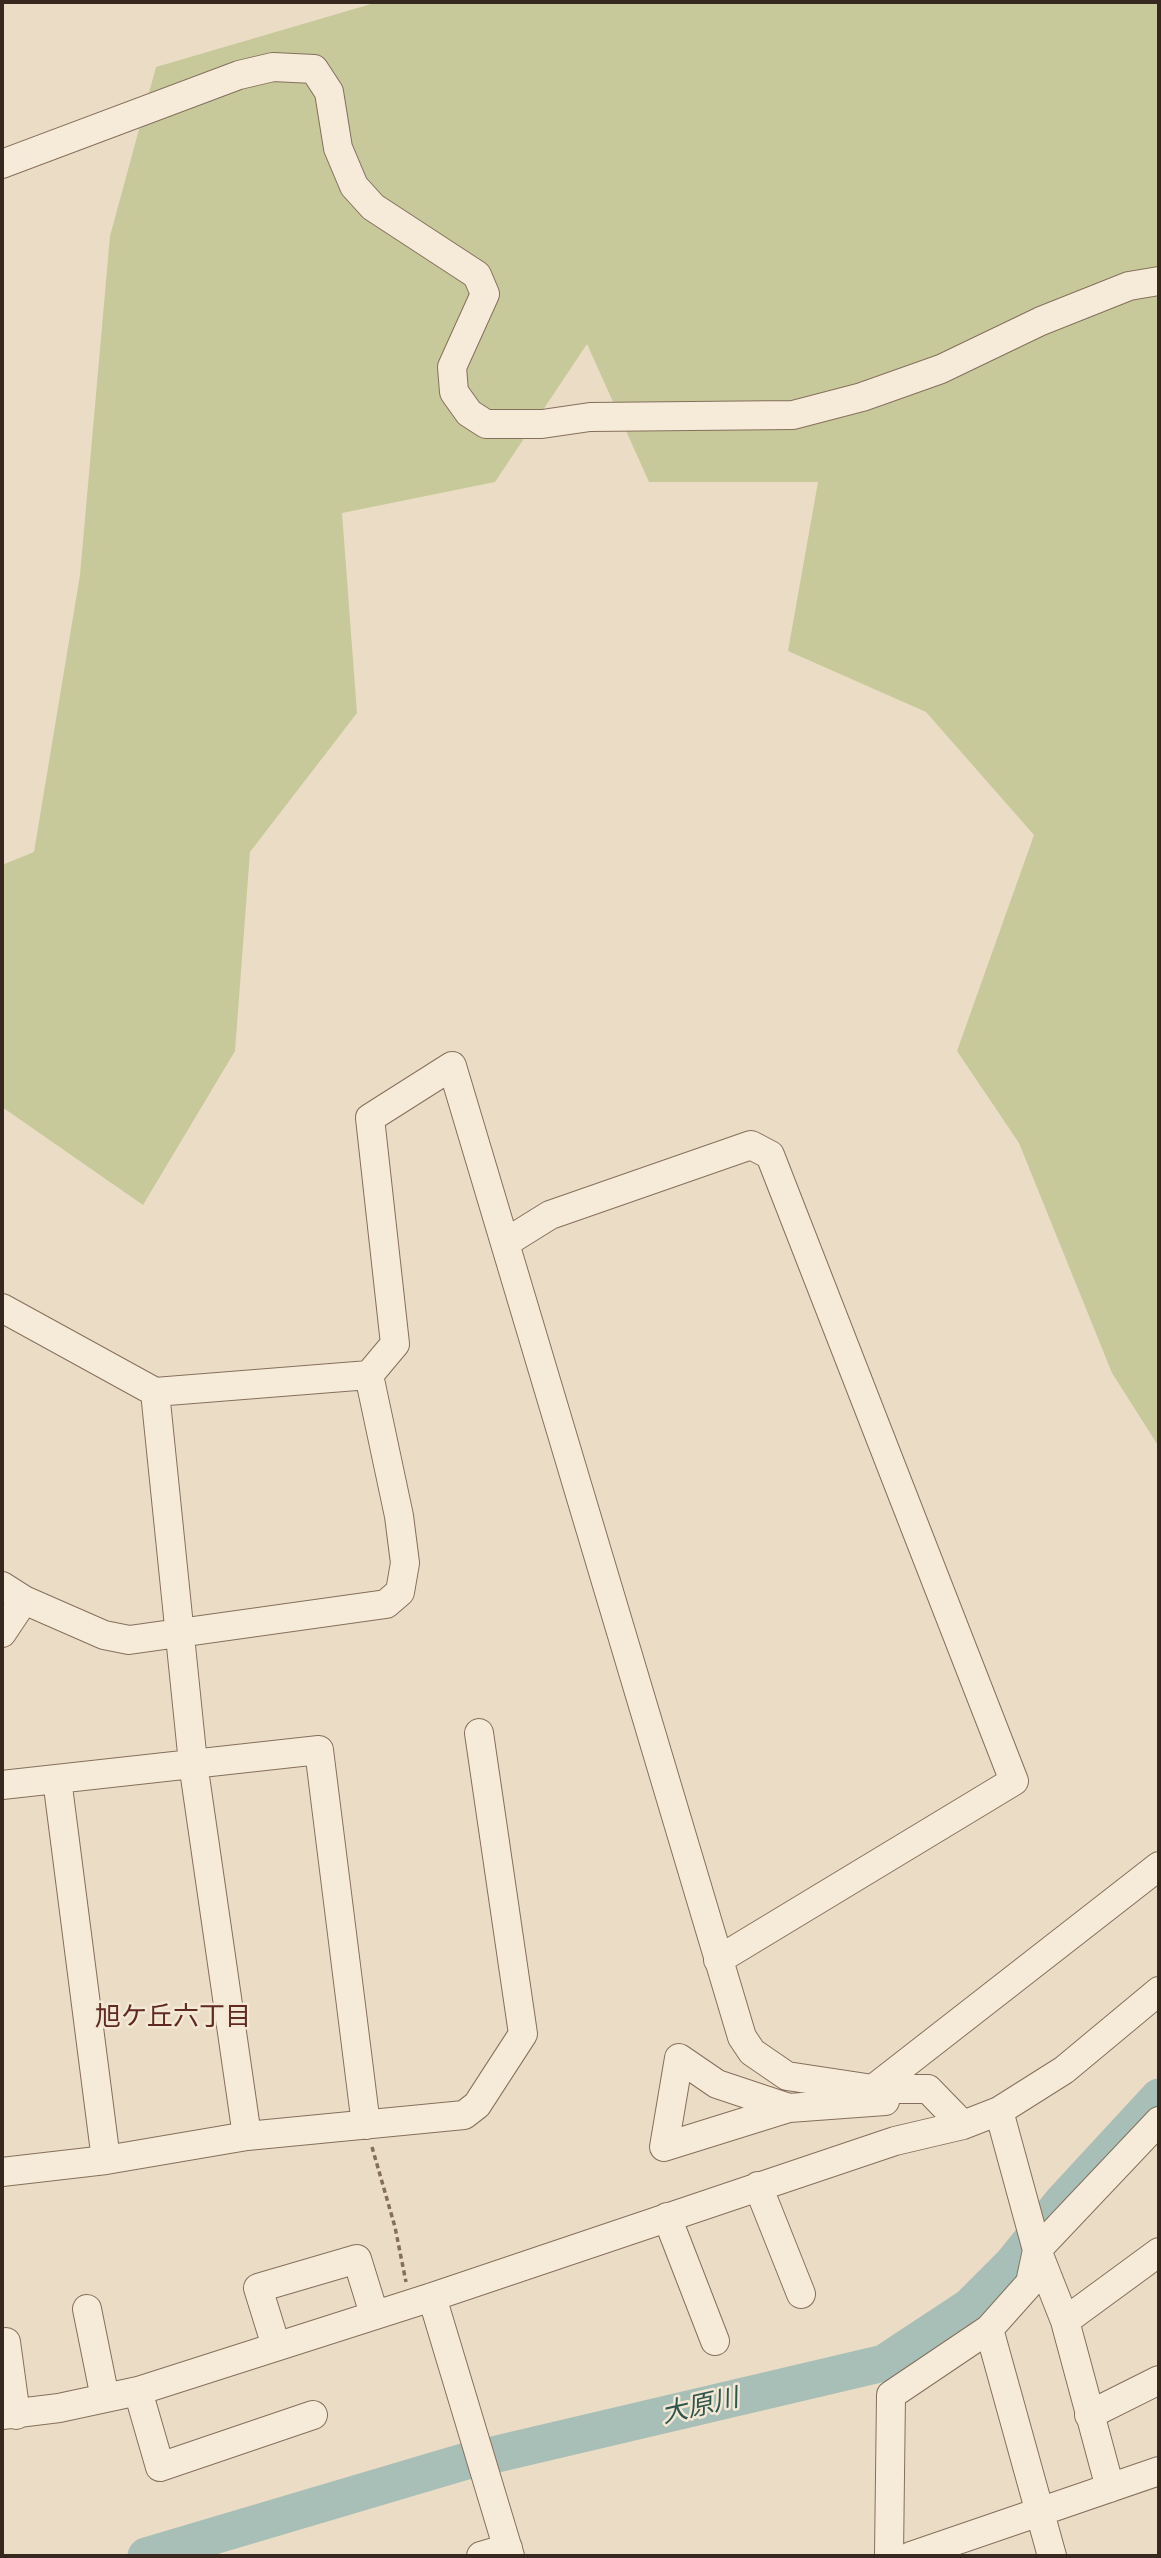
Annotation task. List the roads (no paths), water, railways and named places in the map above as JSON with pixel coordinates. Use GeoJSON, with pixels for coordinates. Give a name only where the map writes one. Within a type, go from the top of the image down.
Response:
{"type":"FeatureCollection","features":[{"type":"Feature","properties":{"kind":"street"},"geometry":{"type":"LineString","coordinates":[[2,164],[239,75],[273,67],[314,69],[329,92],[338,148],[354,186],[373,208],[477,275],[485,294],[452,367],[454,392],[469,413],[486,424],[542,424],[590,417],[793,415],[862,397],[915,378],[1041,321],[1129,286],[1159,281]]}},
{"type":"Feature","properties":{"kind":"street"},"geometry":{"type":"LineString","coordinates":[[2,1308],[155,1392],[369,1376],[396,1344],[370,1118],[452,1066],[742,2037],[752,2052],[787,2076],[873,2089],[928,2089],[963,2125]]}},
{"type":"Feature","properties":{"kind":"street"},"geometry":{"type":"LineString","coordinates":[[505,1243],[550,1215],[751,1145],[770,1155],[1014,1780],[718,1960]]}},
{"type":"Feature","properties":{"kind":"street"},"geometry":{"type":"LineString","coordinates":[[2,1633],[13,1593],[104,1635],[129,1640],[180,1636],[386,1604],[400,1592],[405,1563],[399,1516],[369,1376]]}},
{"type":"Feature","properties":{"kind":"street"},"geometry":{"type":"LineString","coordinates":[[155,1392],[193,1763],[247,2136]]}},
{"type":"Feature","properties":{"kind":"street"},"geometry":{"type":"LineString","coordinates":[[2,2172],[106,2160],[247,2136],[464,2115],[477,2105],[523,2034],[479,1733]]}},
{"type":"Feature","properties":{"kind":"street"},"geometry":{"type":"LineString","coordinates":[[2,1785],[319,1750],[366,2125]]}},
{"type":"Feature","properties":{"kind":"street"},"geometry":{"type":"LineString","coordinates":[[57,1779],[106,2160]]}},
{"type":"Feature","properties":{"kind":"street"},"geometry":{"type":"LineString","coordinates":[[873,2089],[1159,1866]]}},
{"type":"Feature","properties":{"kind":"street"},"geometry":{"type":"LineString","coordinates":[[6,2342],[9,2415],[138,2391],[421,2300],[895,2141],[963,2125],[999,2111],[1064,2070],[1159,1991]]}},
{"type":"Feature","properties":{"kind":"street"},"geometry":{"type":"LineString","coordinates":[[789,2108],[874,2103],[928,2089]]}},
{"type":"Feature","properties":{"kind":"street"},"geometry":{"type":"LineString","coordinates":[[999,2111],[1037,2250],[1065,2321],[1110,2488]]}},
{"type":"Feature","properties":{"kind":"street"},"geometry":{"type":"LineString","coordinates":[[889,2556],[891,2395],[989,2329],[1030,2283],[1037,2250],[1159,2121]]}},
{"type":"Feature","properties":{"kind":"street"},"geometry":{"type":"LineString","coordinates":[[758,2186],[801,2294]]}},
{"type":"Feature","properties":{"kind":"street"},"geometry":{"type":"LineString","coordinates":[[667,2217],[715,2341]]}},
{"type":"Feature","properties":{"kind":"street"},"geometry":{"type":"LineString","coordinates":[[1065,2321],[1159,2252]]}},
{"type":"Feature","properties":{"kind":"street"},"geometry":{"type":"LineString","coordinates":[[276,2346],[258,2288],[357,2259],[374,2314]]}},
{"type":"Feature","properties":{"kind":"street"},"geometry":{"type":"LineString","coordinates":[[421,2300],[509,2552],[481,2556]]}},
{"type":"Feature","properties":{"kind":"street"},"geometry":{"type":"LineString","coordinates":[[87,2309],[105,2398]]}},
{"type":"Feature","properties":{"kind":"street"},"geometry":{"type":"LineString","coordinates":[[989,2329],[1052,2556]]}},
{"type":"Feature","properties":{"kind":"street"},"geometry":{"type":"LineString","coordinates":[[1089,2415],[1159,2380]]}},
{"type":"Feature","properties":{"kind":"street"},"geometry":{"type":"LineString","coordinates":[[138,2391],[160,2467],[313,2415]]}},
{"type":"Feature","properties":{"kind":"street"},"geometry":{"type":"LineString","coordinates":[[911,2556],[1159,2471]]}},
{"type":"Feature","properties":{"kind":"waterway","name":"大原川"},"geometry":{"type":"LineString","coordinates":[[146,2556],[463,2462],[884,2363],[969,2307],[1012,2264],[1062,2202],[1159,2097]]}},
{"type":"Feature","properties":{"kind":"district","name":"旭ケ丘六丁目"},"geometry":{"type":"Point","coordinates":[173,2017]}}]}
